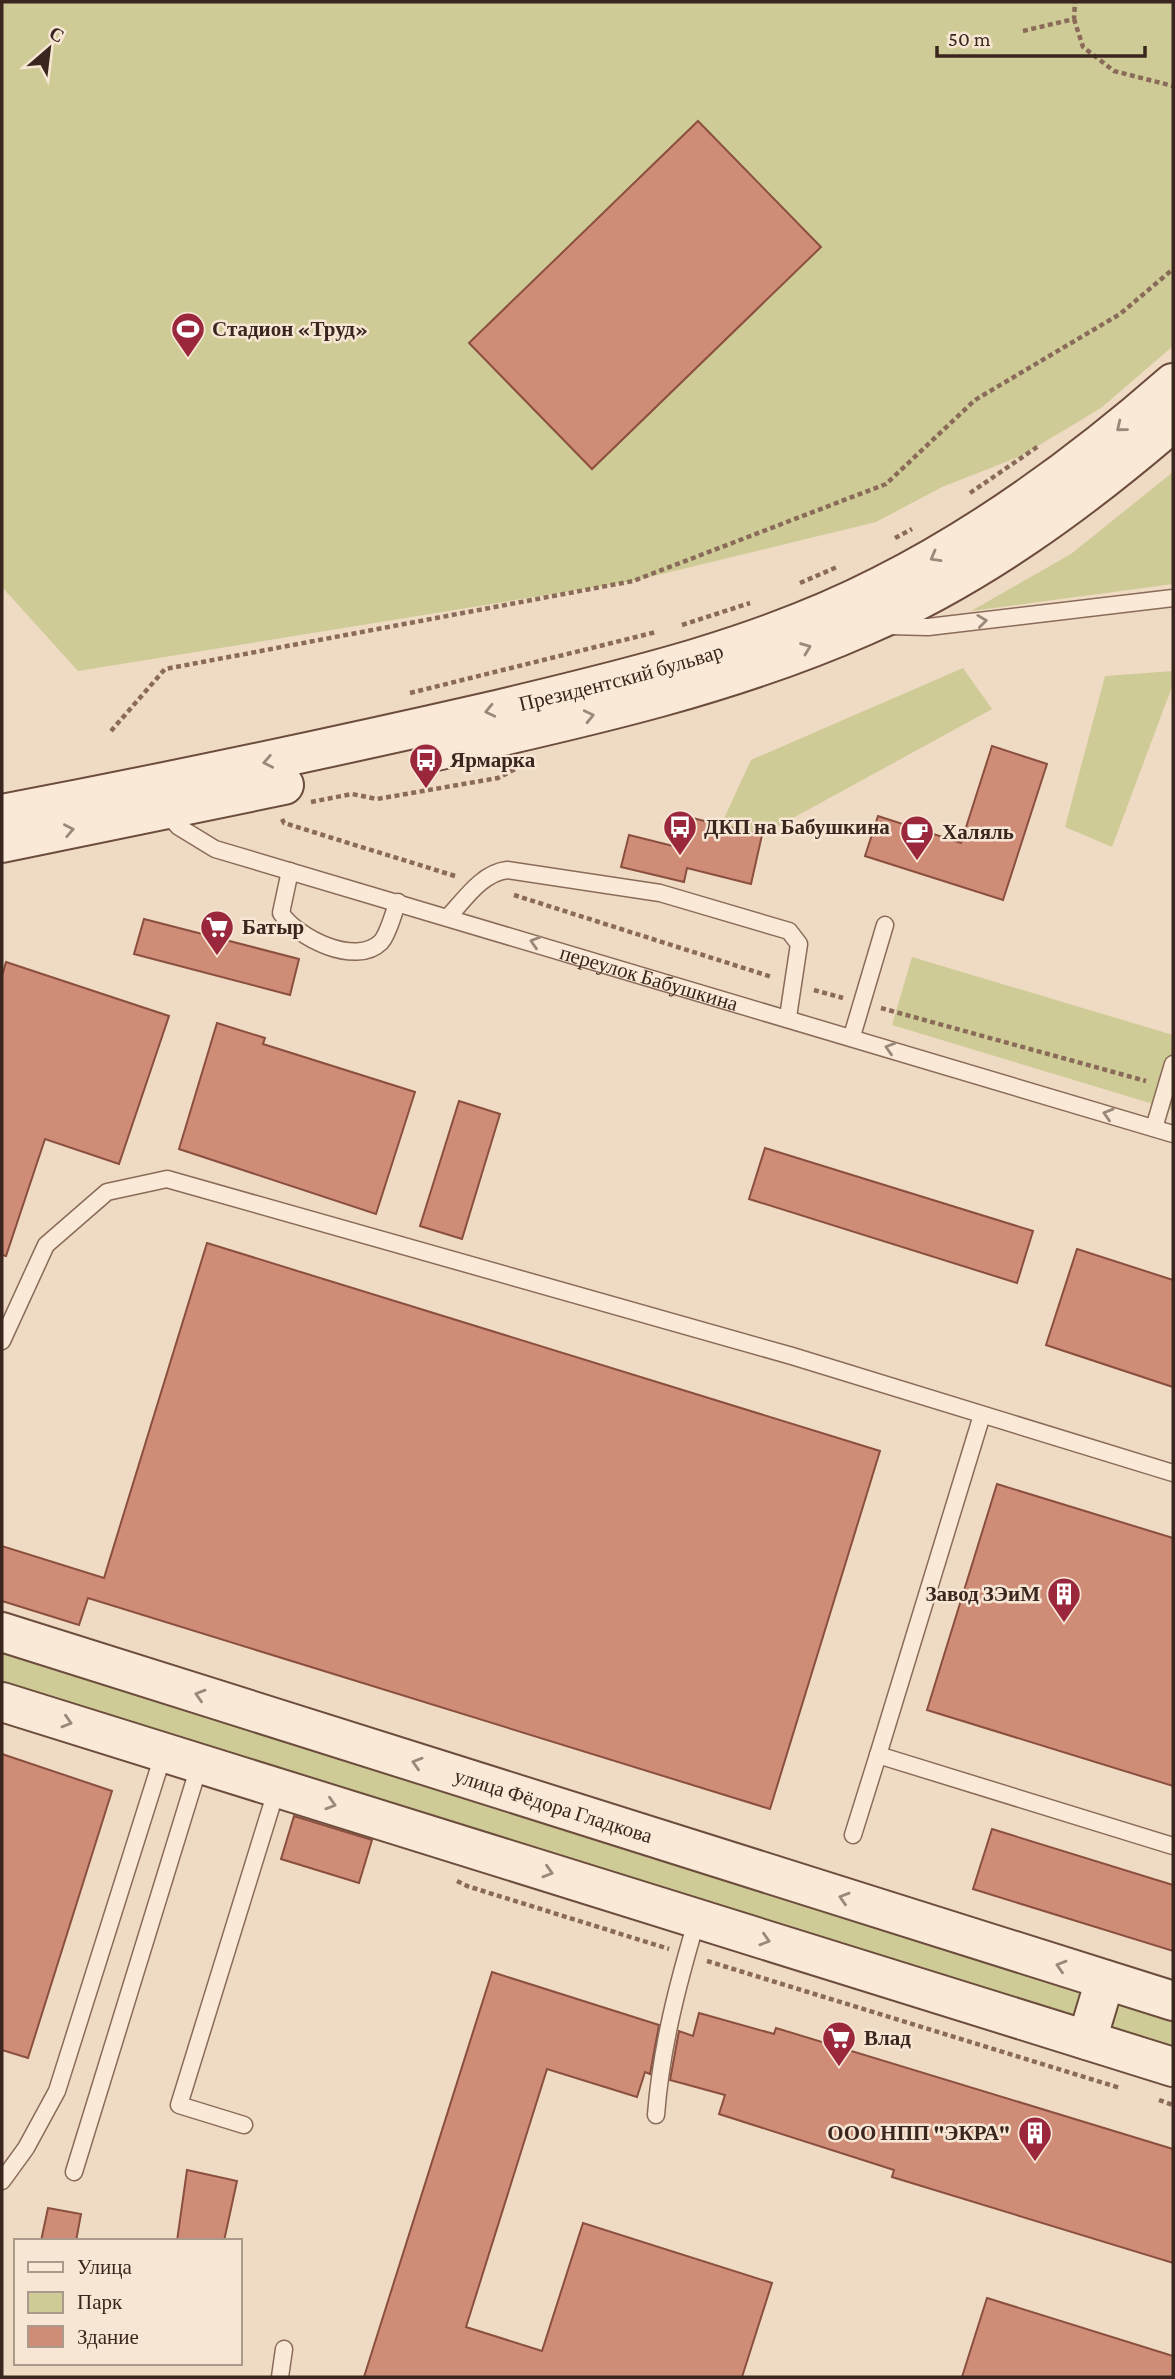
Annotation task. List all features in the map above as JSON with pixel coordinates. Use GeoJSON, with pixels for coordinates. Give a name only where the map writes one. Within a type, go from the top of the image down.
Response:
{"type":"FeatureCollection","features":[{"type":"Feature","properties":{"kind":"main road","name":"Президентский бульвар"},"geometry":{"type":"LineString","coordinates":[[2,843],[306,754],[593,687],[690,661],[796,625],[880,587],[962,542],[1060,477],[1173,383]]}},
{"type":"Feature","properties":{"kind":"main road","name":"Президентский бульвар"},"geometry":{"type":"LineString","coordinates":[[2,814],[157,798],[599,714],[741,673],[865,626],[953,580],[1044,524],[1173,422]]}},
{"type":"Feature","properties":{"kind":"main road","name":"улица Фёдора Гладкова"},"geometry":{"type":"LineString","coordinates":[[2,1632],[1173,2001]]}},
{"type":"Feature","properties":{"kind":"main road"},"geometry":{"type":"LineString","coordinates":[[2,1702],[1173,2067]]}},
{"type":"Feature","properties":{"kind":"main road"},"geometry":{"type":"LineString","coordinates":[[1087,2040],[1105,1980]]}},
{"type":"Feature","properties":{"kind":"lane"},"geometry":{"type":"LineString","coordinates":[[865,626],[928,627],[1173,598]]}},
{"type":"Feature","properties":{"kind":"lane","name":"переулок Бабушкина"},"geometry":{"type":"LineString","coordinates":[[157,798],[179,827],[215,849],[449,916],[1173,1134]]}},
{"type":"Feature","properties":{"kind":"lane"},"geometry":{"type":"LineString","coordinates":[[449,916],[479,884],[495,872],[507,870],[660,893],[789,931],[799,944],[788,1017]]}},
{"type":"Feature","properties":{"kind":"lane"},"geometry":{"type":"LineString","coordinates":[[290,871],[281,914],[290,927],[308,939],[345,951],[367,951],[382,941],[398,902]]}},
{"type":"Feature","properties":{"kind":"lane"},"geometry":{"type":"LineString","coordinates":[[852,1036],[885,925]]}},
{"type":"Feature","properties":{"kind":"lane"},"geometry":{"type":"LineString","coordinates":[[1154,1128],[1173,1064]]}},
{"type":"Feature","properties":{"kind":"lane"},"geometry":{"type":"LineString","coordinates":[[2,1340],[46,1245],[107,1192],[167,1179],[779,1352],[1173,1473]]}},
{"type":"Feature","properties":{"kind":"lane"},"geometry":{"type":"LineString","coordinates":[[853,1835],[982,1415]]}},
{"type":"Feature","properties":{"kind":"lane"},"geometry":{"type":"LineString","coordinates":[[2,2181],[26,2148],[57,2091],[164,1752]]}},
{"type":"Feature","properties":{"kind":"lane"},"geometry":{"type":"LineString","coordinates":[[878,1755],[1173,1846]]}},
{"type":"Feature","properties":{"kind":"lane"},"geometry":{"type":"LineString","coordinates":[[74,2172],[200,1763]]}},
{"type":"Feature","properties":{"kind":"lane"},"geometry":{"type":"LineString","coordinates":[[244,2125],[180,2105],[277,1787]]}},
{"type":"Feature","properties":{"kind":"lane"},"geometry":{"type":"LineString","coordinates":[[656,2115],[662,2059],[698,1919]]}},
{"type":"Feature","properties":{"kind":"lane"},"geometry":{"type":"LineString","coordinates":[[280,2377],[284,2349]]}},
{"type":"Feature","properties":{"kind":"path"},"geometry":{"type":"LineString","coordinates":[[1075,2],[1074,19],[1083,47],[1114,71],[1173,86]]}},
{"type":"Feature","properties":{"kind":"path"},"geometry":{"type":"LineString","coordinates":[[1023,31],[1074,19]]}},
{"type":"Feature","properties":{"kind":"path"},"geometry":{"type":"LineString","coordinates":[[111,731],[164,669],[633,581],[886,484],[975,400],[1120,314],[1173,269]]}},
{"type":"Feature","properties":{"kind":"path"},"geometry":{"type":"LineString","coordinates":[[965,497],[1021,456]]}},
{"type":"Feature","properties":{"kind":"path"},"geometry":{"type":"LineString","coordinates":[[887,543],[920,524]]}},
{"type":"Feature","properties":{"kind":"path"},"geometry":{"type":"LineString","coordinates":[[789,589],[839,566]]}},
{"type":"Feature","properties":{"kind":"path"},"geometry":{"type":"LineString","coordinates":[[681,626],[752,602]]}},
{"type":"Feature","properties":{"kind":"path"},"geometry":{"type":"LineString","coordinates":[[403,695],[669,629]]}},
{"type":"Feature","properties":{"kind":"path"},"geometry":{"type":"LineString","coordinates":[[303,804],[352,794],[377,799],[498,778],[527,763]]}},
{"type":"Feature","properties":{"kind":"path"},"geometry":{"type":"LineString","coordinates":[[278,809],[284,823],[792,983],[1166,1087]]}},
{"type":"Feature","properties":{"kind":"green space"},"geometry":{"type":"Polygon","coordinates":[[[2,2],[1173,2],[1173,346],[1101,408],[1021,456],[942,487],[876,522],[633,581],[78,671],[2,587],[2,2]]]}},
{"type":"Feature","properties":{"kind":"green space"},"geometry":{"type":"Polygon","coordinates":[[[1173,472],[1173,584],[971,611],[1071,554],[1173,472]]]}},
{"type":"Feature","properties":{"kind":"green space"},"geometry":{"type":"Polygon","coordinates":[[[963,668],[992,709],[762,835],[721,825],[751,760],[963,668]]]}},
{"type":"Feature","properties":{"kind":"green space"},"geometry":{"type":"Polygon","coordinates":[[[1173,671],[1173,684],[1112,847],[1065,827],[1105,676],[1173,671]]]}},
{"type":"Feature","properties":{"kind":"green space"},"geometry":{"type":"Polygon","coordinates":[[[912,957],[1173,1035],[1173,1110],[892,1025],[912,957]]]}},
{"type":"Feature","properties":{"kind":"green space"},"geometry":{"type":"Polygon","coordinates":[[[2,1646],[1173,2016],[1173,2058],[2,1696],[2,1646]]]}},
{"type":"Feature","properties":{"kind":"building"},"geometry":{"type":"Polygon","coordinates":[[[698,121],[821,247],[592,469],[469,343],[698,121]]]}},
{"type":"Feature","properties":{"kind":"building"},"geometry":{"type":"Polygon","coordinates":[[[992,746],[1047,764],[1003,900],[865,856],[878,816],[961,843],[992,746]]]}},
{"type":"Feature","properties":{"kind":"building"},"geometry":{"type":"Polygon","coordinates":[[[684,816],[762,835],[751,884],[687,868],[684,882],[621,867],[629,835],[677,847],[684,816]]]}},
{"type":"Feature","properties":{"kind":"building","name":"Батыр"},"geometry":{"type":"Polygon","coordinates":[[[144,919],[299,959],[290,995],[134,954],[144,919]]]}},
{"type":"Feature","properties":{"kind":"building"},"geometry":{"type":"Polygon","coordinates":[[[6,962],[169,1016],[119,1164],[45,1139],[6,1256],[2,1255],[2,976],[6,962]]]}},
{"type":"Feature","properties":{"kind":"building"},"geometry":{"type":"Polygon","coordinates":[[[217,1023],[265,1038],[263,1044],[415,1092],[376,1214],[179,1149],[217,1023]]]}},
{"type":"Feature","properties":{"kind":"building"},"geometry":{"type":"Polygon","coordinates":[[[459,1101],[500,1114],[462,1239],[420,1226],[459,1101]]]}},
{"type":"Feature","properties":{"kind":"building"},"geometry":{"type":"Polygon","coordinates":[[[765,1148],[1033,1231],[1017,1283],[749,1199],[765,1148]]]}},
{"type":"Feature","properties":{"kind":"building"},"geometry":{"type":"Polygon","coordinates":[[[207,1243],[880,1451],[770,1809],[88,1598],[79,1625],[2,1601],[2,1546],[104,1578],[207,1243]]]}},
{"type":"Feature","properties":{"kind":"building"},"geometry":{"type":"Polygon","coordinates":[[[1077,1249],[1173,1280],[1173,1387],[1046,1345],[1077,1249]]]}},
{"type":"Feature","properties":{"kind":"building","name":"Завод ЗЭиМ"},"geometry":{"type":"Polygon","coordinates":[[[997,1484],[1173,1538],[1173,1786],[927,1710],[997,1484]]]}},
{"type":"Feature","properties":{"kind":"building"},"geometry":{"type":"Polygon","coordinates":[[[2,1754],[112,1791],[28,2058],[2,2050],[2,1754]]]}},
{"type":"Feature","properties":{"kind":"building"},"geometry":{"type":"Polygon","coordinates":[[[294,1816],[372,1840],[359,1883],[281,1859],[294,1816]]]}},
{"type":"Feature","properties":{"kind":"building"},"geometry":{"type":"Polygon","coordinates":[[[992,1829],[1173,1885],[1173,1951],[973,1889],[992,1829]]]}},
{"type":"Feature","properties":{"kind":"building"},"geometry":{"type":"Polygon","coordinates":[[[492,1972],[659,2025],[650,2074],[645,2072],[637,2097],[547,2069],[466,2327],[542,2351],[583,2223],[772,2283],[742,2377],[364,2377],[492,1972]]]}},
{"type":"Feature","properties":{"kind":"building"},"geometry":{"type":"Polygon","coordinates":[[[699,2013],[774,2034],[776,2028],[1173,2149],[1173,2263],[892,2177],[894,2170],[719,2114],[725,2095],[670,2080],[679,2031],[693,2036],[699,2013]]]}},
{"type":"Feature","properties":{"kind":"building"},"geometry":{"type":"Polygon","coordinates":[[[187,2170],[237,2181],[224,2239],[177,2239],[187,2170]]]}},
{"type":"Feature","properties":{"kind":"building"},"geometry":{"type":"Polygon","coordinates":[[[48,2208],[81,2214],[76,2239],[41,2239],[48,2208]]]}},
{"type":"Feature","properties":{"kind":"building"},"geometry":{"type":"Polygon","coordinates":[[[987,2298],[1173,2356],[1173,2377],[962,2377],[987,2298]]]}},
{"type":"Feature","properties":{"kind":"place","name":"Стадион «Труд»"},"geometry":{"type":"Point","coordinates":[188,359]}},
{"type":"Feature","properties":{"kind":"place","name":"Ярмарка"},"geometry":{"type":"Point","coordinates":[426,790]}},
{"type":"Feature","properties":{"kind":"place","name":"ДКП на Бабушкина"},"geometry":{"type":"Point","coordinates":[680,857]}},
{"type":"Feature","properties":{"kind":"place","name":"Халяль"},"geometry":{"type":"Point","coordinates":[917,862]}},
{"type":"Feature","properties":{"kind":"place","name":"Батыр"},"geometry":{"type":"Point","coordinates":[217,957]}},
{"type":"Feature","properties":{"kind":"place","name":"Завод ЗЭиМ"},"geometry":{"type":"Point","coordinates":[1064,1624]}},
{"type":"Feature","properties":{"kind":"place","name":"Влад"},"geometry":{"type":"Point","coordinates":[839,2068]}},
{"type":"Feature","properties":{"kind":"place","name":"ООО НПП \"ЭКРА\""},"geometry":{"type":"Point","coordinates":[1035,2163]}}]}
